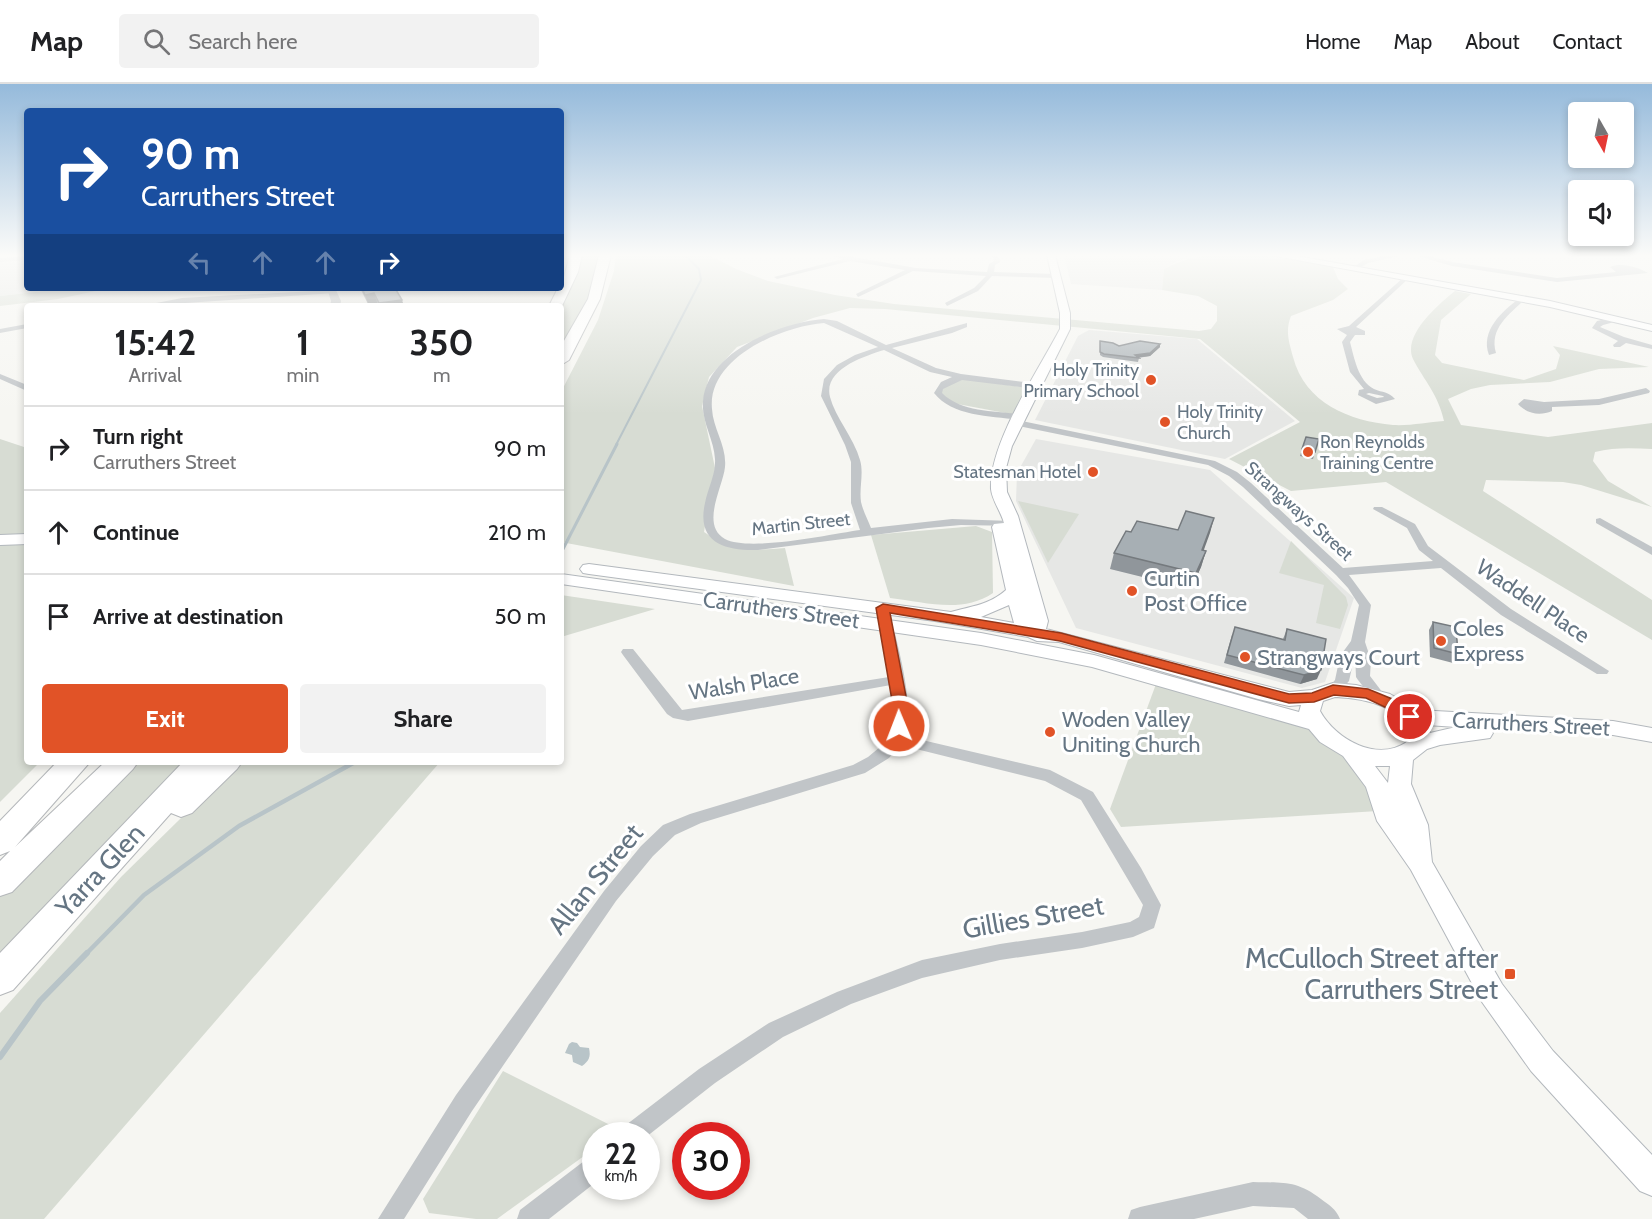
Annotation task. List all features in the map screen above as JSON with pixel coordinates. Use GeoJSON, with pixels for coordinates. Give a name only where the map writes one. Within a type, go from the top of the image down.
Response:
{"type":"FeatureCollection","features":[{"type":"Feature","properties":{"kind":"highway"},"geometry":{"type":"LineString","coordinates":[[564,354],[589,308]]}},
{"type":"Feature","properties":{"kind":"highway"},"geometry":{"type":"LineString","coordinates":[[0,842],[72,765]]}},
{"type":"Feature","properties":{"kind":"highway"},"geometry":{"type":"LineString","coordinates":[[0,882],[120,765]]}},
{"type":"Feature","properties":{"kind":"highway","name":"Yarra Glen"},"geometry":{"type":"LineString","coordinates":[[11,966],[198,765]]}},
{"type":"Feature","properties":{"kind":"highway"},"geometry":{"type":"LineString","coordinates":[[11,966],[224,765]]}},
{"type":"Feature","properties":{"kind":"main road"},"geometry":{"type":"LineString","coordinates":[[1064,308],[1065,327],[1005,446],[999,468],[1001,501],[1022,621],[1052,644],[1094,661]]}},
{"type":"Feature","properties":{"kind":"main road"},"geometry":{"type":"LineString","coordinates":[[1559,308],[1652,330]]}},
{"type":"Feature","properties":{"kind":"main road"},"geometry":{"type":"LineString","coordinates":[[1006,524],[1039,621],[1035,633]]}},
{"type":"Feature","properties":{"kind":"main road"},"geometry":{"type":"LineString","coordinates":[[0,530],[24,529]]}},
{"type":"Feature","properties":{"kind":"main road"},"geometry":{"type":"LineString","coordinates":[[0,540],[24,539]]}},
{"type":"Feature","properties":{"kind":"main road","name":"Carruthers Street"},"geometry":{"type":"LineString","coordinates":[[564,566],[884,616],[981,639],[1094,661],[1313,723]]}},
{"type":"Feature","properties":{"kind":"main road","name":"Carruthers Street"},"geometry":{"type":"LineString","coordinates":[[564,579],[884,616],[935,615],[1061,637],[1289,699],[1350,690],[1379,698],[1396,706],[1410,717],[1613,728],[1652,735]]}},
{"type":"Feature","properties":{"kind":"main road"},"geometry":{"type":"LineString","coordinates":[[935,615],[949,617],[977,613],[1000,604],[1015,591]]}},
{"type":"Feature","properties":{"kind":"main road"},"geometry":{"type":"LineString","coordinates":[[981,639],[1014,640],[1035,633]]}},
{"type":"Feature","properties":{"kind":"main road"},"geometry":{"type":"LineString","coordinates":[[1324,694],[1309,711],[1313,723],[1333,742],[1351,751],[1384,758],[1411,750]]}},
{"type":"Feature","properties":{"kind":"main road"},"geometry":{"type":"LineString","coordinates":[[1410,717],[1419,729],[1400,784],[1416,825],[1420,863]]}},
{"type":"Feature","properties":{"kind":"main road","name":"Carruthers Street"},"geometry":{"type":"LineString","coordinates":[[1411,750],[1444,735],[1462,732],[1624,741],[1652,740]]}},
{"type":"Feature","properties":{"kind":"main road"},"geometry":{"type":"LineString","coordinates":[[1351,751],[1377,785],[1389,821],[1420,863],[1479,972],[1517,1027],[1542,1061],[1652,1179]]}},
{"type":"Feature","properties":{"kind":"street"},"geometry":{"type":"LineString","coordinates":[[1369,390],[1354,372],[1346,342],[1352,331],[1375,308]]}},
{"type":"Feature","properties":{"kind":"street"},"geometry":{"type":"LineString","coordinates":[[1492,353],[1489,345],[1490,336],[1513,308]]}},
{"type":"Feature","properties":{"kind":"street"},"geometry":{"type":"LineString","coordinates":[[1612,319],[1599,323],[1596,327],[1619,342],[1652,347]]}},
{"type":"Feature","properties":{"kind":"street","name":"Martin Street"},"geometry":{"type":"LineString","coordinates":[[884,348],[830,321],[817,321],[762,339],[735,355],[713,380],[706,404],[720,460],[710,504],[710,531],[717,539],[724,542],[751,547],[943,523],[1006,524]]}},
{"type":"Feature","properties":{"kind":"street"},"geometry":{"type":"LineString","coordinates":[[867,533],[856,503],[856,462],[850,445],[831,411],[824,389],[834,372],[842,364],[868,352],[938,335],[964,325]]}},
{"type":"Feature","properties":{"kind":"street"},"geometry":{"type":"LineString","coordinates":[[0,330],[24,326]]}},
{"type":"Feature","properties":{"kind":"street"},"geometry":{"type":"LineString","coordinates":[[884,348],[933,370],[961,377],[1036,386]]}},
{"type":"Feature","properties":{"kind":"street"},"geometry":{"type":"LineString","coordinates":[[0,376],[24,387]]}},
{"type":"Feature","properties":{"kind":"street","name":"Strangways Street"},"geometry":{"type":"LineString","coordinates":[[961,377],[939,388],[938,393],[949,404],[1054,432],[1184,457],[1224,469],[1246,485],[1340,572],[1353,586],[1365,605],[1358,642],[1347,656],[1342,681],[1324,694]]}},
{"type":"Feature","properties":{"kind":"street"},"geometry":{"type":"LineString","coordinates":[[1545,405],[1599,402],[1650,390]]}},
{"type":"Feature","properties":{"kind":"street","name":"Waddell Place"},"geometry":{"type":"LineString","coordinates":[[1378,509],[1411,526],[1423,548],[1506,612],[1602,671]]}},
{"type":"Feature","properties":{"kind":"street"},"geometry":{"type":"LineString","coordinates":[[1600,521],[1652,552]]}},
{"type":"Feature","properties":{"kind":"street","name":"Waddell Place"},"geometry":{"type":"LineString","coordinates":[[1340,572],[1442,564]]}},
{"type":"Feature","properties":{"kind":"street"},"geometry":{"type":"LineString","coordinates":[[884,616],[902,712],[896,739]]}},
{"type":"Feature","properties":{"kind":"street","name":"Strangways Street"},"geometry":{"type":"LineString","coordinates":[[1358,642],[1364,660],[1363,677],[1379,698]]}},
{"type":"Feature","properties":{"kind":"street","name":"Walsh Place"},"geometry":{"type":"LineString","coordinates":[[628,652],[672,711],[678,715],[688,716],[896,680]]}},
{"type":"Feature","properties":{"kind":"street","name":"Gillies Street"},"geometry":{"type":"LineString","coordinates":[[648,1122],[707,1076],[776,1030],[844,998],[922,969],[1000,952],[1082,940],[1133,929],[1147,922],[1151,915],[1152,905],[1087,796],[1050,776],[896,739]]}},
{"type":"Feature","properties":{"kind":"street","name":"Allan Street"},"geometry":{"type":"LineString","coordinates":[[390,1219],[464,1103],[610,896],[647,851],[669,830],[696,818],[859,770],[878,758],[896,739]]}},
{"type":"Feature","properties":{"kind":"street"},"geometry":{"type":"LineString","coordinates":[[529,1219],[582,1178]]}},
{"type":"Feature","properties":{"kind":"street"},"geometry":{"type":"LineString","coordinates":[[1140,1219],[1253,1194],[1298,1196],[1317,1208],[1328,1219]]}},
{"type":"Feature","properties":{"kind":"shaded area"},"geometry":{"type":"Polygon","coordinates":[[[564,308],[584,308],[564,342],[564,308]]]}},
{"type":"Feature","properties":{"kind":"shaded area"},"geometry":{"type":"Polygon","coordinates":[[[602,308],[939,308],[1199,331],[1211,329],[1217,321],[1217,308],[1312,308],[1291,316],[1289,321],[1289,341],[1299,373],[1318,398],[1331,407],[1360,419],[1393,425],[1444,421],[1435,396],[1413,359],[1411,350],[1417,330],[1436,308],[1455,308],[1441,320],[1435,355],[1442,363],[1524,380],[1556,369],[1560,355],[1553,346],[1649,367],[1599,369],[1550,382],[1490,385],[1471,389],[1448,399],[1461,425],[1548,437],[1652,423],[1652,449],[1602,450],[1595,452],[1593,461],[1608,481],[1652,507],[1581,485],[1563,482],[1486,480],[1483,491],[1652,600],[1652,640],[1386,482],[1291,491],[1229,459],[1300,422],[1200,339],[885,309],[850,308],[813,318],[737,347],[709,377],[702,406],[715,468],[704,532],[714,539],[743,549],[785,548],[794,586],[564,543],[564,386],[602,308]]]}},
{"type":"Feature","properties":{"kind":"shaded area","name":"Holy Trinity Primary School"},"geometry":{"type":"Polygon","coordinates":[[[1089,330],[1197,339],[1295,421],[1225,459],[1035,420],[1078,336],[1089,330]]]}},
{"type":"Feature","properties":{"kind":"shaded area"},"geometry":{"type":"Polygon","coordinates":[[[958,378],[1029,388],[1016,415],[952,403],[941,393],[942,389],[958,378]]]}},
{"type":"Feature","properties":{"kind":"shaded area"},"geometry":{"type":"Polygon","coordinates":[[[0,439],[24,447],[24,765],[37,765],[0,802],[0,439]]]}},
{"type":"Feature","properties":{"kind":"shaded area"},"geometry":{"type":"Polygon","coordinates":[[[1036,439],[1210,470],[1354,598],[1325,682],[1302,688],[1076,628],[1016,501],[1017,473],[1036,439]]]}},
{"type":"Feature","properties":{"kind":"shaded area"},"geometry":{"type":"Polygon","coordinates":[[[1018,501],[1079,514],[1048,563],[1018,501]]]}},
{"type":"Feature","properties":{"kind":"shaded area"},"geometry":{"type":"Polygon","coordinates":[[[976,526],[992,532],[993,593],[969,603],[956,605],[890,598],[871,535],[976,526]]]}},
{"type":"Feature","properties":{"kind":"shaded area"},"geometry":{"type":"Polygon","coordinates":[[[1291,541],[1346,597],[1348,605],[1340,629],[1316,623],[1324,585],[1279,573],[1291,541]]]}},
{"type":"Feature","properties":{"kind":"shaded area"},"geometry":{"type":"Polygon","coordinates":[[[564,595],[655,609],[564,636],[564,595]]]}},
{"type":"Feature","properties":{"kind":"shaded area"},"geometry":{"type":"Polygon","coordinates":[[[1156,684],[1308,727],[1350,755],[1378,811],[1121,827],[1110,809],[1156,684]]]}},
{"type":"Feature","properties":{"kind":"shaded area"},"geometry":{"type":"Polygon","coordinates":[[[131,765],[180,765],[0,955],[0,895],[131,765]]]}},
{"type":"Feature","properties":{"kind":"shaded area"},"geometry":{"type":"Polygon","coordinates":[[[235,765],[437,765],[44,1219],[0,1219],[0,1013],[121,877],[235,765]]]}},
{"type":"Feature","properties":{"kind":"shaded area"},"geometry":{"type":"Polygon","coordinates":[[[572,1042],[577,1043],[580,1047],[589,1048],[589,1058],[582,1066],[573,1062],[572,1055],[565,1053],[572,1042]]]}},
{"type":"Feature","properties":{"kind":"shaded area"},"geometry":{"type":"Polygon","coordinates":[[[503,1071],[604,1122],[582,1122],[582,1157],[497,1219],[476,1219],[429,1213],[423,1199],[503,1071]]]}},
{"type":"Feature","properties":{"kind":"building"},"geometry":{"type":"Polygon","coordinates":[[[1100,341],[1119,346],[1140,341],[1160,344],[1150,353],[1135,355],[1139,358],[1104,354],[1100,352],[1100,341]]]}},
{"type":"Feature","properties":{"kind":"building"},"geometry":{"type":"Polygon","coordinates":[[[1306,437],[1319,439],[1315,452],[1302,449],[1306,437]]]}},
{"type":"Feature","properties":{"kind":"building"},"geometry":{"type":"Polygon","coordinates":[[[1186,511],[1214,518],[1202,550],[1206,551],[1196,573],[1114,553],[1126,531],[1131,532],[1137,521],[1178,530],[1186,511]]]}},
{"type":"Feature","properties":{"kind":"building"},"geometry":{"type":"Polygon","coordinates":[[[1433,622],[1456,627],[1458,654],[1434,648],[1433,622]]]}},
{"type":"Feature","properties":{"kind":"building"},"geometry":{"type":"Polygon","coordinates":[[[1235,627],[1285,640],[1287,629],[1326,639],[1321,670],[1304,675],[1227,655],[1235,627]]]}},
{"type":"Feature","properties":{"kind":"waterway"},"geometry":{"type":"LineString","coordinates":[[616,445],[687,308]]}},
{"type":"Feature","properties":{"kind":"waterway"},"geometry":{"type":"LineString","coordinates":[[564,547],[617,444]]}},
{"type":"Feature","properties":{"kind":"waterway"},"geometry":{"type":"LineString","coordinates":[[85,955],[144,895],[239,826],[350,765]]}},
{"type":"Feature","properties":{"kind":"waterway"},"geometry":{"type":"LineString","coordinates":[[0,1057],[40,1001],[87,953]]}},
{"type":"Feature","properties":{"kind":"place","name":"Holy Trinity Primary School"},"geometry":{"type":"Point","coordinates":[1151,380]}},
{"type":"Feature","properties":{"kind":"place","name":"Holy Trinity Church"},"geometry":{"type":"Point","coordinates":[1165,422]}},
{"type":"Feature","properties":{"kind":"place","name":"Ron Reynolds Training Centre"},"geometry":{"type":"Point","coordinates":[1308,452]}},
{"type":"Feature","properties":{"kind":"place","name":"Statesman Hotel"},"geometry":{"type":"Point","coordinates":[1093,472]}},
{"type":"Feature","properties":{"kind":"place","name":"Curtin Post Office"},"geometry":{"type":"Point","coordinates":[1132,591]}},
{"type":"Feature","properties":{"kind":"place","name":"Coles Express"},"geometry":{"type":"Point","coordinates":[1441,641]}},
{"type":"Feature","properties":{"kind":"place","name":"Strangways Court"},"geometry":{"type":"Point","coordinates":[1245,657]}},
{"type":"Feature","properties":{"kind":"place","name":"Woden Valley Uniting Church"},"geometry":{"type":"Point","coordinates":[1050,732]}},
{"type":"Feature","properties":{"kind":"place","name":"McCulloch Street after Carruthers Street"},"geometry":{"type":"Point","coordinates":[1510,974]}},
{"type":"Feature","properties":{"kind":"route"},"geometry":{"type":"LineString","coordinates":[[899,726],[902,712],[883,608],[1061,637],[1289,699],[1314,698],[1333,690],[1350,690],[1379,698],[1396,706],[1410,717]]}}]}
